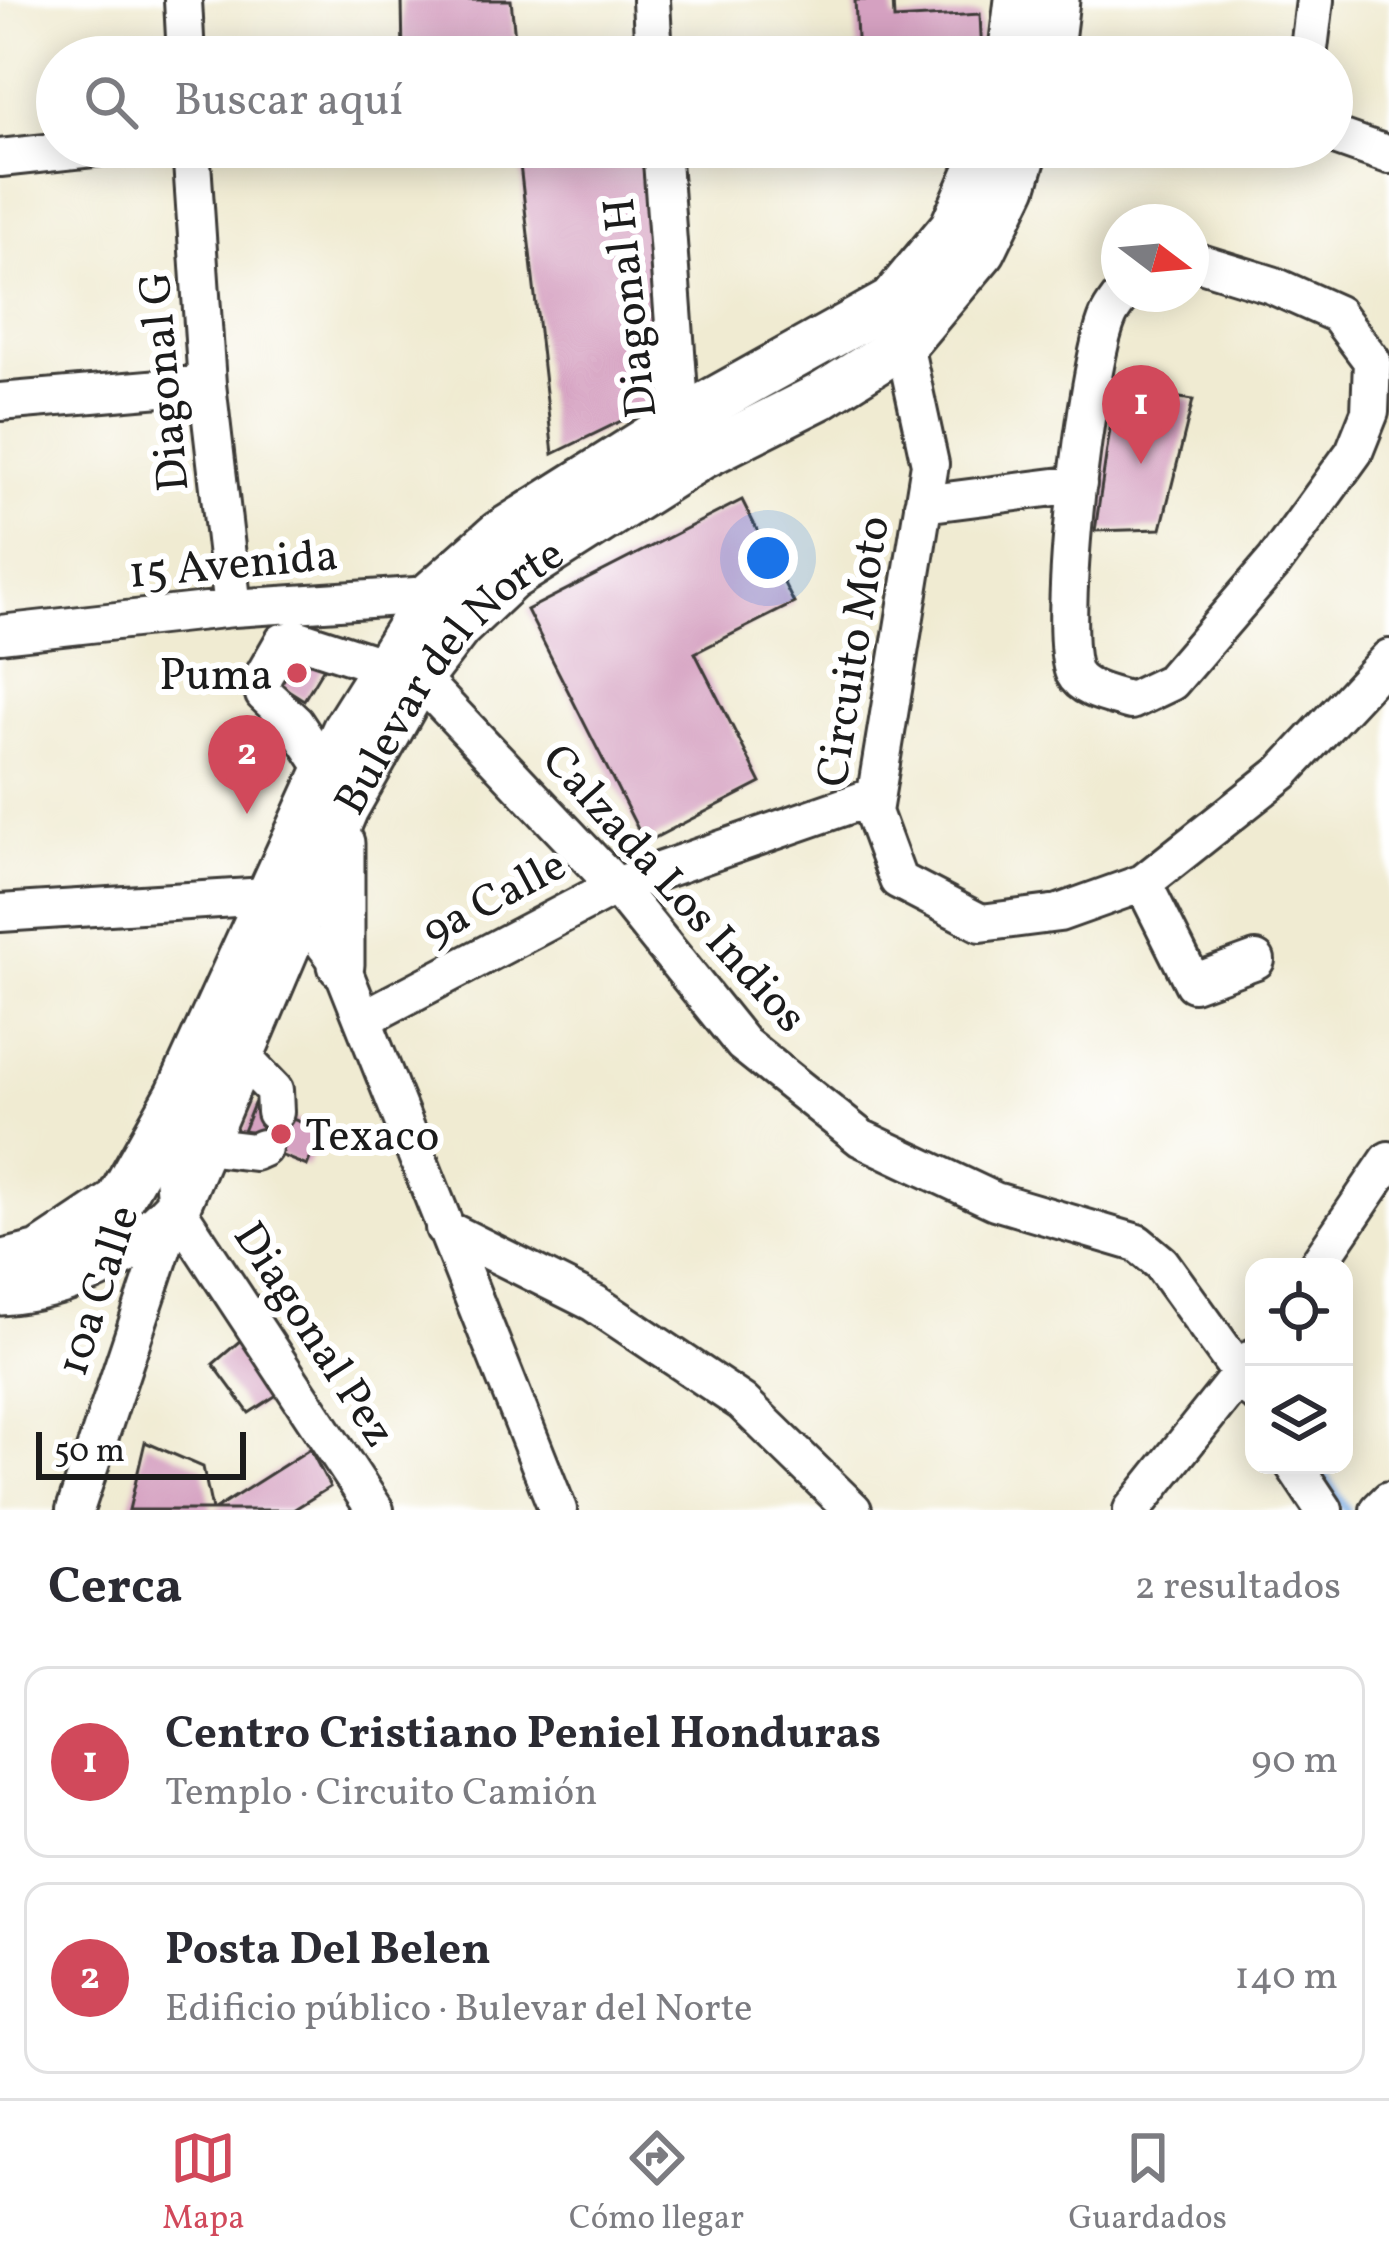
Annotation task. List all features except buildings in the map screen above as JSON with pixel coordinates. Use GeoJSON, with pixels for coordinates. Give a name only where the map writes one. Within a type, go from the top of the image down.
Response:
{"type":"FeatureCollection","features":[{"type":"Feature","properties":{"kind":"main road"},"geometry":{"type":"LineString","coordinates":[[1014,36],[1018,0]]}},
{"type":"Feature","properties":{"kind":"main road"},"geometry":{"type":"LineString","coordinates":[[1052,36],[1057,0]]}},
{"type":"Feature","properties":{"kind":"main road","name":"Bulevar del Norte"},"geometry":{"type":"LineString","coordinates":[[0,1264],[40,1254],[118,1202],[282,903],[400,672],[499,533],[691,438],[891,302],[953,227],[979,168]]}},
{"type":"Feature","properties":{"kind":"main road","name":"Bulevar del Norte"},"geometry":{"type":"LineString","coordinates":[[691,438],[820,396],[904,344],[983,250],[1017,168]]}},
{"type":"Feature","properties":{"kind":"main road"},"geometry":{"type":"LineString","coordinates":[[341,965],[337,902],[343,787]]}},
{"type":"Feature","properties":{"kind":"main road","name":"Bulevar del Norte"},"geometry":{"type":"LineString","coordinates":[[0,1292],[64,1280],[110,1261],[143,1243],[176,1208],[241,1056],[282,903]]}},
{"type":"Feature","properties":{"kind":"street"},"geometry":{"type":"LineString","coordinates":[[183,0],[185,36]]}},
{"type":"Feature","properties":{"kind":"street"},"geometry":{"type":"LineString","coordinates":[[651,0],[653,36]]}},
{"type":"Feature","properties":{"kind":"street"},"geometry":{"type":"LineString","coordinates":[[1311,36],[1315,0]]}},
{"type":"Feature","properties":{"kind":"street"},"geometry":{"type":"LineString","coordinates":[[1353,142],[1389,155]]}},
{"type":"Feature","properties":{"kind":"street"},"geometry":{"type":"LineString","coordinates":[[0,158],[36,154]]}},
{"type":"Feature","properties":{"kind":"street","name":"Diagonal G"},"geometry":{"type":"LineString","coordinates":[[192,168],[207,384],[233,608]]}},
{"type":"Feature","properties":{"kind":"street","name":"Diagonal H"},"geometry":{"type":"LineString","coordinates":[[663,168],[691,438]]}},
{"type":"Feature","properties":{"kind":"street"},"geometry":{"type":"LineString","coordinates":[[1111,312],[1078,484],[1066,590],[1073,672],[1084,685],[1131,701],[1171,682],[1275,562],[1354,452],[1370,412],[1372,362],[1336,314],[1272,285],[1209,266]]}},
{"type":"Feature","properties":{"kind":"street","name":"Circuito Moto"},"geometry":{"type":"LineString","coordinates":[[904,344],[930,464],[873,812],[898,880],[981,923],[1059,913],[1143,883],[1283,772],[1389,658]]}},
{"type":"Feature","properties":{"kind":"street"},"geometry":{"type":"LineString","coordinates":[[0,402],[207,384]]}},
{"type":"Feature","properties":{"kind":"street"},"geometry":{"type":"LineString","coordinates":[[923,504],[1078,484]]}},
{"type":"Feature","properties":{"kind":"street","name":"15 Avenida"},"geometry":{"type":"LineString","coordinates":[[0,634],[233,608],[449,606]]}},
{"type":"Feature","properties":{"kind":"street"},"geometry":{"type":"LineString","coordinates":[[343,787],[295,723],[264,694],[268,664],[283,641],[299,639],[400,672]]}},
{"type":"Feature","properties":{"kind":"street","name":"Calzada Los Indios"},"geometry":{"type":"LineString","coordinates":[[400,672],[616,886],[743,1044],[861,1138],[995,1201],[1137,1244],[1161,1263],[1245,1368]]}},
{"type":"Feature","properties":{"kind":"street","name":"9a Calle"},"geometry":{"type":"LineString","coordinates":[[363,1019],[616,886],[875,796]]}},
{"type":"Feature","properties":{"kind":"street"},"geometry":{"type":"LineString","coordinates":[[1143,883],[1193,983],[1256,960]]}},
{"type":"Feature","properties":{"kind":"street"},"geometry":{"type":"LineString","coordinates":[[0,913],[282,903],[341,965],[558,1510]]}},
{"type":"Feature","properties":{"kind":"street"},"geometry":{"type":"LineString","coordinates":[[241,1056],[274,1090],[275,1112]]}},
{"type":"Feature","properties":{"kind":"street","name":"10a Calle"},"geometry":{"type":"LineString","coordinates":[[75,1510],[176,1208],[172,1165],[179,1094]]}},
{"type":"Feature","properties":{"kind":"street"},"geometry":{"type":"LineString","coordinates":[[204,1146],[254,1152],[263,1148]]}},
{"type":"Feature","properties":{"kind":"street"},"geometry":{"type":"LineString","coordinates":[[1322,1258],[1389,1160]]}},
{"type":"Feature","properties":{"kind":"street","name":"Diagonal Pez"},"geometry":{"type":"LineString","coordinates":[[176,1208],[374,1510]]}},
{"type":"Feature","properties":{"kind":"street"},"geometry":{"type":"LineString","coordinates":[[444,1228],[594,1303],[742,1402],[853,1510]]}},
{"type":"Feature","properties":{"kind":"street"},"geometry":{"type":"LineString","coordinates":[[1132,1510],[1245,1380]]}},
{"type":"Feature","properties":{"kind":"street"},"geometry":{"type":"LineString","coordinates":[[1300,1474],[1324,1510]]}},
{"type":"Feature","properties":{"kind":"waterway"},"geometry":{"type":"LineString","coordinates":[[1324,1474],[1346,1510]]}},
{"type":"Feature","properties":{"kind":"place","name":"Centro Cristiano Peniel Honduras"},"geometry":{"type":"Point","coordinates":[1141,464]}},
{"type":"Feature","properties":{"kind":"place","name":"Puma"},"geometry":{"type":"Point","coordinates":[297,673]}},
{"type":"Feature","properties":{"kind":"place","name":"Posta Del Belen"},"geometry":{"type":"Point","coordinates":[247,814]}},
{"type":"Feature","properties":{"kind":"place","name":"Texaco"},"geometry":{"type":"Point","coordinates":[281,1134]}}]}
